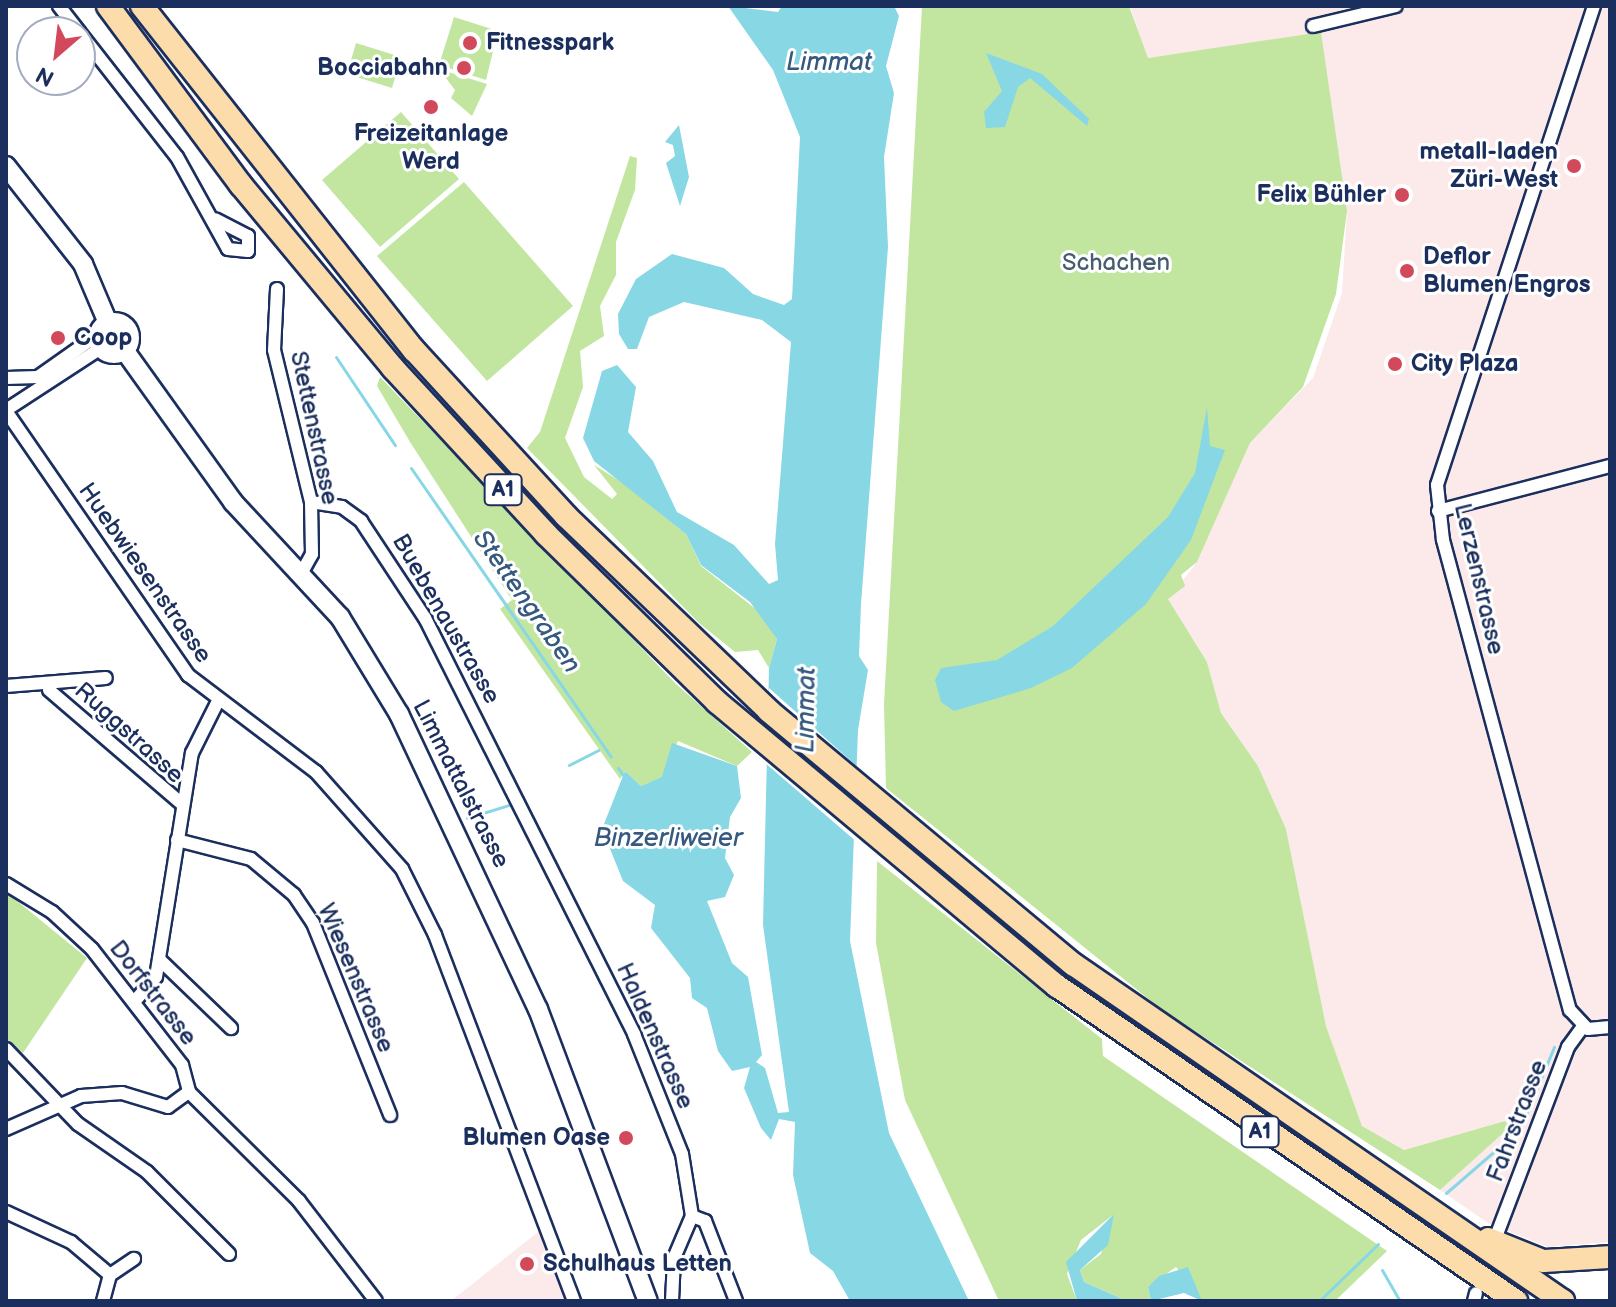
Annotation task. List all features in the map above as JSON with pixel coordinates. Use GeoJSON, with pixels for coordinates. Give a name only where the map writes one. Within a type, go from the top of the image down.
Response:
{"type":"FeatureCollection","features":[{"type":"Feature","properties":{"kind":"highway","name":"A1"},"geometry":{"type":"LineString","coordinates":[[108,6],[305,264],[506,492],[717,702],[904,866],[1148,1054],[1516,1301]]}},
{"type":"Feature","properties":{"kind":"highway","name":"A1"},"geometry":{"type":"LineString","coordinates":[[142,6],[282,192],[527,475],[718,665],[905,830],[1096,981],[1326,1143],[1563,1301]]}},
{"type":"Feature","properties":{"kind":"highway"},"geometry":{"type":"LineString","coordinates":[[1326,1143],[1513,1251],[1560,1263],[1610,1257]]}},
{"type":"Feature","properties":{"kind":"main road"},"geometry":{"type":"LineString","coordinates":[[6,166],[84,266],[103,335],[125,351]]}},
{"type":"Feature","properties":{"kind":"main road","name":"Limmattalstrasse"},"geometry":{"type":"LineString","coordinates":[[103,335],[127,328],[125,351],[225,492],[301,574],[356,640],[472,856],[648,1301]]}},
{"type":"Feature","properties":{"kind":"street"},"geometry":{"type":"LineString","coordinates":[[1313,26],[1396,6]]}},
{"type":"Feature","properties":{"kind":"street","name":"Lerzenstrasse"},"geometry":{"type":"LineString","coordinates":[[1583,1026],[1570,1010],[1438,511],[1443,454],[1594,6]]}},
{"type":"Feature","properties":{"kind":"street"},"geometry":{"type":"LineString","coordinates":[[96,54],[215,219]]}},
{"type":"Feature","properties":{"kind":"street","name":"Stettenstrasse"},"geometry":{"type":"LineString","coordinates":[[277,289],[274,350],[311,502],[312,554],[301,574]]}},
{"type":"Feature","properties":{"kind":"street"},"geometry":{"type":"LineString","coordinates":[[6,378],[38,377],[103,335]]}},
{"type":"Feature","properties":{"kind":"street"},"geometry":{"type":"LineString","coordinates":[[6,410],[103,335]]}},
{"type":"Feature","properties":{"kind":"street","name":"Huebwiesenstrasse"},"geometry":{"type":"LineString","coordinates":[[6,410],[179,664],[217,703],[316,772],[377,834],[422,905],[574,1301]]}},
{"type":"Feature","properties":{"kind":"street"},"geometry":{"type":"LineString","coordinates":[[1438,511],[1610,466]]}},
{"type":"Feature","properties":{"kind":"street","name":"Buebenaustrasse"},"geometry":{"type":"LineString","coordinates":[[311,502],[352,513],[382,548],[515,790]]}},
{"type":"Feature","properties":{"kind":"street"},"geometry":{"type":"LineString","coordinates":[[7,684],[106,678]]}},
{"type":"Feature","properties":{"kind":"street","name":"Ruggstrasse"},"geometry":{"type":"LineString","coordinates":[[49,690],[182,804]]}},
{"type":"Feature","properties":{"kind":"street","name":"Ruggstrasse"},"geometry":{"type":"LineString","coordinates":[[134,1002],[150,988],[159,959],[182,804],[196,737],[217,703]]}},
{"type":"Feature","properties":{"kind":"street","name":"Haldenstrasse"},"geometry":{"type":"LineString","coordinates":[[515,790],[634,1034],[682,1154],[692,1216],[705,1221],[736,1301]]}},
{"type":"Feature","properties":{"kind":"street","name":"Wiesenstrasse"},"geometry":{"type":"LineString","coordinates":[[177,840],[251,859],[294,895],[313,923],[390,1115]]}},
{"type":"Feature","properties":{"kind":"street","name":"Dorfstrasse"},"geometry":{"type":"LineString","coordinates":[[6,884],[52,912],[134,1002],[188,1076],[189,1092],[310,1214],[376,1301]]}},
{"type":"Feature","properties":{"kind":"street"},"geometry":{"type":"LineString","coordinates":[[159,959],[231,1028]]}},
{"type":"Feature","properties":{"kind":"street"},"geometry":{"type":"LineString","coordinates":[[1583,1026],[1610,1027]]}},
{"type":"Feature","properties":{"kind":"street","name":"Fahrstrasse"},"geometry":{"type":"LineString","coordinates":[[1497,1234],[1568,1047],[1583,1026]]}},
{"type":"Feature","properties":{"kind":"street"},"geometry":{"type":"LineString","coordinates":[[6,1049],[64,1103],[78,1124],[147,1172],[229,1254]]}},
{"type":"Feature","properties":{"kind":"street"},"geometry":{"type":"LineString","coordinates":[[6,1129],[64,1103],[122,1093],[168,1107],[189,1092]]}},
{"type":"Feature","properties":{"kind":"street"},"geometry":{"type":"LineString","coordinates":[[6,1212],[71,1242],[110,1275]]}},
{"type":"Feature","properties":{"kind":"street"},"geometry":{"type":"LineString","coordinates":[[672,1301],[674,1258],[692,1216]]}},
{"type":"Feature","properties":{"kind":"street"},"geometry":{"type":"LineString","coordinates":[[103,1301],[110,1275],[134,1259]]}},
{"type":"Feature","properties":{"kind":"shaded area"},"geometry":{"type":"Polygon","coordinates":[[[1130,6],[1610,6],[1610,1242],[1548,1247],[1488,1223],[1440,1190],[1510,1127],[1505,1121],[1404,1150],[1362,1126],[1326,1026],[1286,829],[1258,766],[1221,713],[1207,662],[1168,599],[1197,562],[1250,443],[1313,378],[1342,293],[1347,211],[1295,38],[1147,58],[1130,6]]]}},
{"type":"Feature","properties":{"kind":"shaded area","name":"Schulhaus Letten"},"geometry":{"type":"Polygon","coordinates":[[[543,1228],[571,1301],[451,1301],[543,1228]]]}},
{"type":"Feature","properties":{"kind":"green space","name":"Schachen"},"geometry":{"type":"Polygon","coordinates":[[[922,6],[1129,6],[1148,58],[1321,32],[1347,211],[1336,294],[1303,387],[1250,443],[1197,562],[1181,575],[1185,586],[1168,599],[1207,662],[1221,713],[1258,766],[1286,829],[1326,1026],[1362,1126],[1404,1150],[1505,1121],[1510,1127],[1440,1190],[1161,1009],[886,788],[884,704],[922,6]]]}},
{"type":"Feature","properties":{"kind":"green space","name":"Fitnesspark"},"geometry":{"type":"Polygon","coordinates":[[[454,17],[498,31],[486,80],[439,65],[454,17]]]}},
{"type":"Feature","properties":{"kind":"green space"},"geometry":{"type":"Polygon","coordinates":[[[356,43],[401,57],[392,88],[347,74],[356,43]]]}},
{"type":"Feature","properties":{"kind":"green space"},"geometry":{"type":"Polygon","coordinates":[[[439,69],[487,84],[472,116],[451,98],[455,90],[439,69]]]}},
{"type":"Feature","properties":{"kind":"green space"},"geometry":{"type":"Polygon","coordinates":[[[401,112],[459,179],[380,247],[322,180],[401,112]]]}},
{"type":"Feature","properties":{"kind":"green space"},"geometry":{"type":"Polygon","coordinates":[[[630,156],[637,158],[635,190],[616,242],[616,275],[600,306],[604,336],[580,351],[583,387],[565,438],[584,477],[612,499],[617,494],[594,465],[623,483],[686,534],[701,566],[762,614],[777,639],[769,668],[758,650],[735,652],[699,623],[527,448],[540,432],[630,156]]]}},
{"type":"Feature","properties":{"kind":"green space"},"geometry":{"type":"Polygon","coordinates":[[[464,182],[573,306],[487,381],[377,256],[464,182]]]}},
{"type":"Feature","properties":{"kind":"green space"},"geometry":{"type":"Polygon","coordinates":[[[380,377],[675,683],[752,752],[737,766],[678,741],[663,777],[641,786],[625,771],[620,779],[500,609],[512,600],[410,442],[377,386],[380,377]]]}},
{"type":"Feature","properties":{"kind":"green space"},"geometry":{"type":"Polygon","coordinates":[[[877,861],[1102,1039],[1103,1056],[1387,1251],[1335,1301],[1202,1301],[1176,1267],[1148,1287],[1151,1301],[1127,1301],[1084,1282],[1080,1270],[1101,1254],[1113,1215],[1081,1240],[1067,1274],[1077,1301],[999,1301],[905,1100],[876,943],[877,861]]]}},
{"type":"Feature","properties":{"kind":"green space"},"geometry":{"type":"Polygon","coordinates":[[[6,892],[87,958],[23,1053],[6,1040],[6,892]]]}},
{"type":"Feature","properties":{"kind":"water","name":"Limmat"},"geometry":{"type":"Polygon","coordinates":[[[728,6],[778,12],[782,6],[894,6],[899,16],[886,66],[894,93],[884,157],[888,247],[861,604],[859,656],[868,670],[858,730],[850,941],[889,1133],[969,1301],[850,1301],[833,1271],[810,1253],[793,1175],[795,1122],[779,1119],[771,1140],[761,1128],[744,1088],[750,1067],[732,1071],[718,1051],[707,1008],[692,998],[690,978],[651,928],[655,905],[623,881],[602,829],[625,771],[641,786],[662,777],[672,743],[737,766],[741,798],[730,817],[725,858],[734,875],[725,897],[707,901],[732,963],[748,977],[762,1055],[756,1062],[765,1068],[778,1113],[789,1112],[763,925],[769,668],[777,639],[750,602],[701,565],[686,534],[594,461],[583,438],[602,371],[617,365],[636,387],[628,432],[653,461],[677,512],[734,545],[769,584],[778,580],[775,544],[791,342],[762,320],[684,302],[649,317],[637,349],[628,349],[619,334],[618,314],[636,279],[672,254],[724,268],[753,294],[784,305],[792,299],[800,137],[773,70],[728,6]]]}},
{"type":"Feature","properties":{"kind":"water"},"geometry":{"type":"Polygon","coordinates":[[[986,53],[1042,74],[1089,119],[1087,126],[1030,78],[1018,87],[1005,127],[986,128],[984,112],[1002,91],[986,53]]]}},
{"type":"Feature","properties":{"kind":"water"},"geometry":{"type":"Polygon","coordinates":[[[679,125],[689,177],[680,206],[666,163],[675,156],[673,145],[665,142],[679,125]]]}},
{"type":"Feature","properties":{"kind":"water"},"geometry":{"type":"Polygon","coordinates":[[[1207,407],[1210,446],[1225,450],[1191,540],[1146,604],[1072,668],[1031,688],[954,711],[941,702],[935,680],[941,668],[997,660],[1053,626],[1168,517],[1195,473],[1207,407]]]}},
{"type":"Feature","properties":{"kind":"water"},"geometry":{"type":"Polygon","coordinates":[[[1114,1214],[1108,1245],[1080,1270],[1084,1282],[1127,1301],[1077,1301],[1066,1262],[1114,1214]]]}},
{"type":"Feature","properties":{"kind":"water"},"geometry":{"type":"Polygon","coordinates":[[[1188,1267],[1202,1301],[1184,1293],[1151,1301],[1148,1287],[1159,1276],[1188,1267]]]}},
{"type":"Feature","properties":{"kind":"pier"},"geometry":{"type":"Polygon","coordinates":[[[769,688],[860,769],[858,843],[764,762],[769,688]]]}},
{"type":"Feature","properties":{"kind":"waterway","name":"Stettengraben"},"geometry":{"type":"LineString","coordinates":[[336,357],[395,445]]}},
{"type":"Feature","properties":{"kind":"waterway","name":"Stettengraben"},"geometry":{"type":"LineString","coordinates":[[411,468],[611,757]]}},
{"type":"Feature","properties":{"kind":"waterway"},"geometry":{"type":"LineString","coordinates":[[569,765],[598,750]]}},
{"type":"Feature","properties":{"kind":"waterway","name":"Stettengraben"},"geometry":{"type":"LineString","coordinates":[[618,768],[623,775]]}},
{"type":"Feature","properties":{"kind":"waterway"},"geometry":{"type":"LineString","coordinates":[[467,818],[512,804]]}},
{"type":"Feature","properties":{"kind":"waterway"},"geometry":{"type":"LineString","coordinates":[[1446,1193],[1520,1129],[1554,1047]]}},
{"type":"Feature","properties":{"kind":"waterway"},"geometry":{"type":"LineString","coordinates":[[1319,1301],[1378,1244]]}},
{"type":"Feature","properties":{"kind":"waterway"},"geometry":{"type":"LineString","coordinates":[[1382,1270],[1400,1301]]}},
{"type":"Feature","properties":{"kind":"place","name":"Fitnesspark"},"geometry":{"type":"Point","coordinates":[470,43]}},
{"type":"Feature","properties":{"kind":"place","name":"Bocciabahn"},"geometry":{"type":"Point","coordinates":[464,68]}},
{"type":"Feature","properties":{"kind":"place","name":"Freizeitanlage Werd"},"geometry":{"type":"Point","coordinates":[431,107]}},
{"type":"Feature","properties":{"kind":"place","name":"metall-laden Züri-West"},"geometry":{"type":"Point","coordinates":[1574,166]}},
{"type":"Feature","properties":{"kind":"place","name":"Felix Bühler"},"geometry":{"type":"Point","coordinates":[1402,195]}},
{"type":"Feature","properties":{"kind":"place","name":"Deflor Blumen Engros"},"geometry":{"type":"Point","coordinates":[1407,271]}},
{"type":"Feature","properties":{"kind":"place","name":"Coop"},"geometry":{"type":"Point","coordinates":[58,338]}},
{"type":"Feature","properties":{"kind":"place","name":"City Plaza"},"geometry":{"type":"Point","coordinates":[1395,364]}},
{"type":"Feature","properties":{"kind":"place","name":"Blumen Oase"},"geometry":{"type":"Point","coordinates":[626,1138]}},
{"type":"Feature","properties":{"kind":"place","name":"Schulhaus Letten"},"geometry":{"type":"Point","coordinates":[527,1264]}},
{"type":"Feature","properties":{"kind":"water label","name":"Binzerliweier"},"geometry":{"type":"Point","coordinates":[668,839]}}]}
